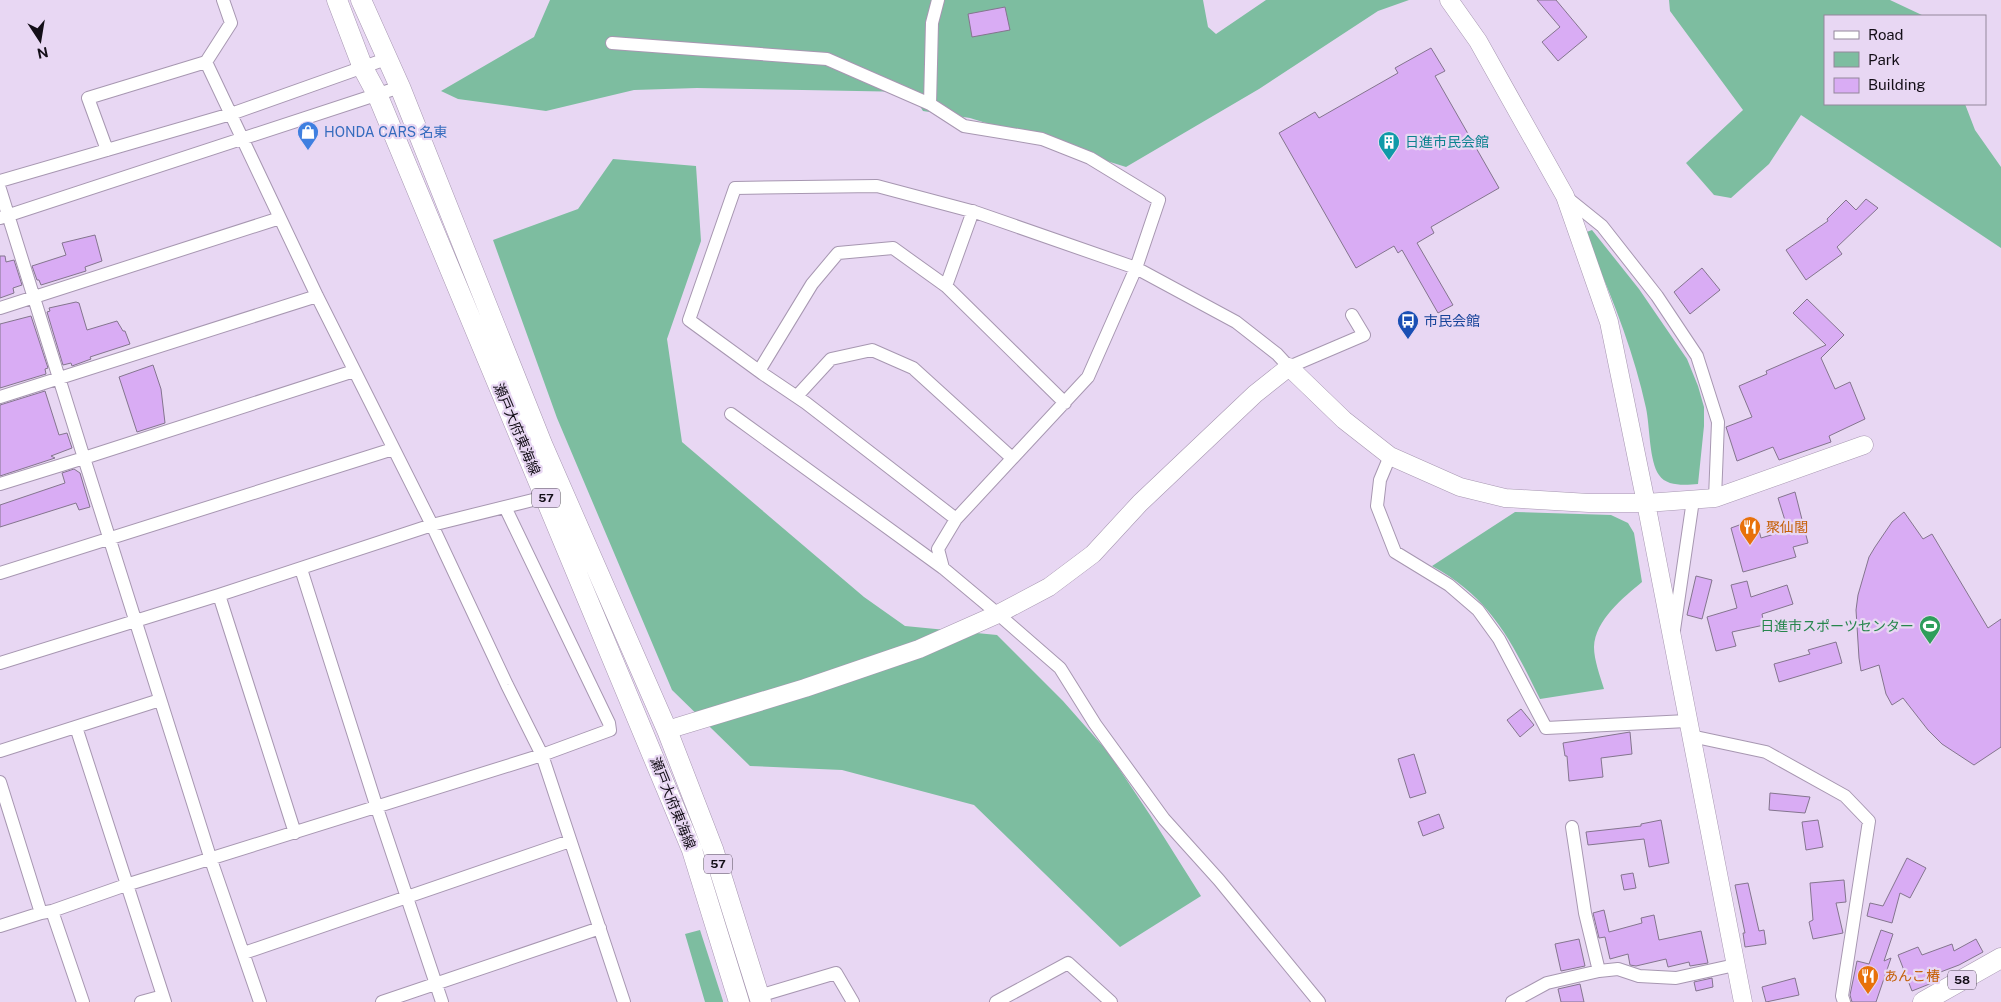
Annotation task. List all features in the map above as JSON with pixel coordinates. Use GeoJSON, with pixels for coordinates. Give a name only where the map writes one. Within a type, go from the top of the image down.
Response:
{"type":"FeatureCollection","features":[{"type":"Feature","properties":{"kind":"main road","name":"瀬戸大府東海線"},"geometry":{"type":"LineString","coordinates":[[336,0],[363,68],[377,94],[692,850],[739,1002]]}},
{"type":"Feature","properties":{"kind":"main road","name":"瀬戸大府東海線"},"geometry":{"type":"LineString","coordinates":[[360,0],[400,87],[542,444],[667,730],[713,848],[760,999]]}},
{"type":"Feature","properties":{"kind":"main road","name":"58"},"geometry":{"type":"LineString","coordinates":[[1923,1002],[2001,958]]}},
{"type":"Feature","properties":{"kind":"street"},"geometry":{"type":"LineString","coordinates":[[107,150],[88,98],[206,62],[231,23],[223,0]]}},
{"type":"Feature","properties":{"kind":"street"},"geometry":{"type":"LineString","coordinates":[[930,104],[932,23],[938,0]]}},
{"type":"Feature","properties":{"kind":"street"},"geometry":{"type":"LineString","coordinates":[[1449,0],[1478,41],[1565,196],[1609,322],[1743,1002]]}},
{"type":"Feature","properties":{"kind":"street"},"geometry":{"type":"LineString","coordinates":[[612,43],[827,59],[930,104],[964,126],[1042,139],[1090,158],[1160,200],[1136,268],[1088,377],[956,519],[938,549],[943,568]]}},
{"type":"Feature","properties":{"kind":"street"},"geometry":{"type":"LineString","coordinates":[[0,181],[231,114],[386,59]]}},
{"type":"Feature","properties":{"kind":"street"},"geometry":{"type":"LineString","coordinates":[[206,62],[317,296],[432,526],[502,676],[542,755],[624,1002]]}},
{"type":"Feature","properties":{"kind":"street"},"geometry":{"type":"LineString","coordinates":[[4,217],[400,87]]}},
{"type":"Feature","properties":{"kind":"street"},"geometry":{"type":"LineString","coordinates":[[956,519],[797,396],[689,320],[735,188],[877,186],[972,211],[1136,268],[1236,322],[1277,354],[1344,420],[1390,456],[1460,487],[1504,498],[1589,503],[1646,503],[1715,498],[1864,445]]}},
{"type":"Feature","properties":{"kind":"street"},"geometry":{"type":"LineString","coordinates":[[0,189],[4,217],[33,297],[211,860],[260,1002]]}},
{"type":"Feature","properties":{"kind":"street"},"geometry":{"type":"LineString","coordinates":[[1565,196],[1602,226],[1657,296],[1697,356],[1718,422],[1715,498]]}},
{"type":"Feature","properties":{"kind":"street"},"geometry":{"type":"LineString","coordinates":[[946,286],[972,211]]}},
{"type":"Feature","properties":{"kind":"street"},"geometry":{"type":"LineString","coordinates":[[0,308],[280,218]]}},
{"type":"Feature","properties":{"kind":"street"},"geometry":{"type":"LineString","coordinates":[[759,371],[812,284],[838,253],[893,248],[946,286],[1065,403]]}},
{"type":"Feature","properties":{"kind":"street"},"geometry":{"type":"LineString","coordinates":[[0,397],[317,296]]}},
{"type":"Feature","properties":{"kind":"street"},"geometry":{"type":"LineString","coordinates":[[667,730],[805,688],[919,649],[998,614],[1049,587],[1092,554],[1147,496],[1255,394],[1289,367],[1364,335],[1352,315]]}},
{"type":"Feature","properties":{"kind":"street"},"geometry":{"type":"LineString","coordinates":[[797,396],[830,359],[872,350],[912,368],[1012,458]]}},
{"type":"Feature","properties":{"kind":"street"},"geometry":{"type":"LineString","coordinates":[[0,484],[354,371]]}},
{"type":"Feature","properties":{"kind":"street"},"geometry":{"type":"LineString","coordinates":[[731,414],[943,568],[1060,668],[1095,724],[1164,819],[1219,880],[1319,1002]]}},
{"type":"Feature","properties":{"kind":"street"},"geometry":{"type":"LineString","coordinates":[[0,573],[393,449]]}},
{"type":"Feature","properties":{"kind":"street"},"geometry":{"type":"LineString","coordinates":[[1390,456],[1380,480],[1377,506],[1395,552],[1449,585],[1478,610],[1499,638],[1546,728],[1689,729],[1766,752],[1845,796],[1869,821],[1842,996],[1844,1002]]}},
{"type":"Feature","properties":{"kind":"street"},"geometry":{"type":"LineString","coordinates":[[0,663],[432,526],[545,497]]}},
{"type":"Feature","properties":{"kind":"street"},"geometry":{"type":"LineString","coordinates":[[1672,643],[1693,500]]}},
{"type":"Feature","properties":{"kind":"street"},"geometry":{"type":"LineString","coordinates":[[0,926],[542,755],[610,730],[611,728],[505,507]]}},
{"type":"Feature","properties":{"kind":"street"},"geometry":{"type":"LineString","coordinates":[[301,568],[377,808],[442,1002]]}},
{"type":"Feature","properties":{"kind":"street"},"geometry":{"type":"LineString","coordinates":[[219,595],[294,833]]}},
{"type":"Feature","properties":{"kind":"street"},"geometry":{"type":"LineString","coordinates":[[0,751],[160,700]]}},
{"type":"Feature","properties":{"kind":"street"},"geometry":{"type":"LineString","coordinates":[[76,727],[164,999],[141,1002]]}},
{"type":"Feature","properties":{"kind":"street"},"geometry":{"type":"LineString","coordinates":[[0,782],[47,912],[83,1002]]}},
{"type":"Feature","properties":{"kind":"street"},"geometry":{"type":"LineString","coordinates":[[1572,827],[1585,913],[1599,971]]}},
{"type":"Feature","properties":{"kind":"street"},"geometry":{"type":"LineString","coordinates":[[244,953],[570,841]]}},
{"type":"Feature","properties":{"kind":"street"},"geometry":{"type":"LineString","coordinates":[[382,1002],[600,928]]}},
{"type":"Feature","properties":{"kind":"street"},"geometry":{"type":"LineString","coordinates":[[996,1002],[1068,963],[1111,1002]]}},
{"type":"Feature","properties":{"kind":"street"},"geometry":{"type":"LineString","coordinates":[[1512,1002],[1547,983],[1599,971],[1618,969],[1639,976],[1676,978],[1735,965]]}},
{"type":"Feature","properties":{"kind":"street"},"geometry":{"type":"LineString","coordinates":[[760,999],[836,973],[854,1002]]}},
{"type":"Feature","properties":{"kind":"green space"},"geometry":{"type":"Polygon","coordinates":[[[550,0],[1203,0],[1208,27],[1216,34],[1266,0],[1409,0],[1378,11],[1259,89],[1126,167],[970,118],[923,111],[911,92],[697,88],[634,90],[546,111],[458,99],[441,91],[534,37],[550,0]]]}},
{"type":"Feature","properties":{"kind":"green space"},"geometry":{"type":"Polygon","coordinates":[[[1669,0],[1890,0],[1922,15],[1824,15],[1824,105],[1965,105],[1975,130],[2001,167],[2001,248],[1801,115],[1769,164],[1731,198],[1714,195],[1686,163],[1743,110],[1670,11],[1669,0]]]}},
{"type":"Feature","properties":{"kind":"green space"},"geometry":{"type":"Polygon","coordinates":[[[613,159],[696,166],[701,241],[667,339],[682,442],[864,597],[905,626],[997,635],[1063,701],[1108,752],[1201,896],[1120,947],[974,805],[842,770],[750,766],[672,690],[557,418],[493,240],[578,209],[613,159]]]}},
{"type":"Feature","properties":{"kind":"green space"},"geometry":{"type":"Polygon","coordinates":[[[1592,230],[1639,289],[1687,359],[1704,407],[1698,484],[1682,485],[1667,482],[1662,479],[1656,469],[1653,461],[1646,408],[1634,363],[1611,297],[1584,233],[1592,230]]]}},
{"type":"Feature","properties":{"kind":"green space"},"geometry":{"type":"Polygon","coordinates":[[[1515,512],[1611,515],[1628,523],[1634,533],[1642,582],[1605,619],[1599,628],[1594,647],[1604,689],[1540,699],[1520,659],[1498,623],[1470,592],[1432,566],[1515,512]]]}},
{"type":"Feature","properties":{"kind":"green space"},"geometry":{"type":"Polygon","coordinates":[[[700,930],[723,1002],[705,1002],[685,934],[700,930]]]}},
{"type":"Feature","properties":{"kind":"building"},"geometry":{"type":"Polygon","coordinates":[[[1537,0],[1556,0],[1587,37],[1558,61],[1542,42],[1560,27],[1537,0]]]}},
{"type":"Feature","properties":{"kind":"building"},"geometry":{"type":"Polygon","coordinates":[[[1005,7],[1010,30],[972,37],[968,14],[1005,7]]]}},
{"type":"Feature","properties":{"kind":"building","name":"日進市民会館"},"geometry":{"type":"Polygon","coordinates":[[[1431,48],[1445,71],[1435,76],[1499,188],[1431,227],[1434,233],[1417,243],[1453,305],[1438,313],[1402,250],[1398,253],[1394,246],[1356,268],[1279,133],[1315,112],[1319,118],[1398,73],[1395,68],[1431,48]]]}},
{"type":"Feature","properties":{"kind":"building"},"geometry":{"type":"Polygon","coordinates":[[[1866,199],[1878,208],[1837,247],[1842,254],[1806,280],[1786,250],[1828,221],[1827,219],[1846,200],[1856,210],[1866,199]]]}},
{"type":"Feature","properties":{"kind":"building"},"geometry":{"type":"Polygon","coordinates":[[[95,235],[102,261],[85,267],[86,271],[41,285],[32,266],[66,255],[62,243],[95,235]]]}},
{"type":"Feature","properties":{"kind":"building"},"geometry":{"type":"Polygon","coordinates":[[[0,256],[5,256],[6,262],[14,260],[22,285],[13,288],[14,293],[0,298],[0,256]]]}},
{"type":"Feature","properties":{"kind":"building"},"geometry":{"type":"Polygon","coordinates":[[[1702,268],[1720,290],[1690,314],[1674,292],[1702,268]]]}},
{"type":"Feature","properties":{"kind":"building"},"geometry":{"type":"Polygon","coordinates":[[[1807,299],[1844,335],[1821,358],[1835,389],[1850,382],[1865,419],[1829,436],[1831,442],[1779,460],[1773,447],[1737,461],[1726,427],[1752,417],[1739,386],[1767,374],[1766,371],[1826,345],[1793,313],[1807,299]]]}},
{"type":"Feature","properties":{"kind":"building"},"geometry":{"type":"Polygon","coordinates":[[[79,303],[87,330],[117,321],[123,331],[125,331],[130,344],[90,357],[91,359],[72,366],[71,363],[63,365],[47,312],[50,311],[49,308],[79,303]]]}},
{"type":"Feature","properties":{"kind":"building"},"geometry":{"type":"Polygon","coordinates":[[[31,316],[48,368],[45,369],[46,374],[0,388],[0,324],[31,316]]]}},
{"type":"Feature","properties":{"kind":"building"},"geometry":{"type":"Polygon","coordinates":[[[153,365],[161,389],[165,423],[137,432],[119,377],[153,365]]]}},
{"type":"Feature","properties":{"kind":"building"},"geometry":{"type":"Polygon","coordinates":[[[45,391],[59,435],[67,433],[72,448],[51,456],[55,458],[0,476],[0,405],[45,391]]]}},
{"type":"Feature","properties":{"kind":"building"},"geometry":{"type":"Polygon","coordinates":[[[74,469],[80,473],[90,507],[79,510],[76,503],[0,527],[0,505],[65,483],[62,473],[74,469]]]}},
{"type":"Feature","properties":{"kind":"building"},"geometry":{"type":"Polygon","coordinates":[[[1795,492],[1808,543],[1793,547],[1796,557],[1743,572],[1731,528],[1756,519],[1761,538],[1788,530],[1778,498],[1795,492]]]}},
{"type":"Feature","properties":{"kind":"building","name":"日進市スポーツセンター"},"geometry":{"type":"Polygon","coordinates":[[[1904,512],[1923,539],[1932,534],[1988,628],[2001,619],[2001,747],[1974,765],[1942,744],[1928,730],[1903,698],[1892,705],[1886,694],[1879,665],[1861,671],[1856,610],[1858,595],[1869,557],[1892,522],[1904,512]]]}},
{"type":"Feature","properties":{"kind":"building"},"geometry":{"type":"Polygon","coordinates":[[[1696,576],[1712,580],[1702,619],[1687,615],[1696,576]]]}},
{"type":"Feature","properties":{"kind":"building"},"geometry":{"type":"Polygon","coordinates":[[[1747,581],[1751,597],[1787,585],[1793,604],[1762,614],[1764,625],[1732,632],[1736,646],[1716,651],[1707,617],[1737,608],[1731,585],[1747,581]]]}},
{"type":"Feature","properties":{"kind":"building"},"geometry":{"type":"Polygon","coordinates":[[[1836,642],[1842,663],[1779,682],[1774,664],[1810,654],[1808,650],[1836,642]]]}},
{"type":"Feature","properties":{"kind":"building"},"geometry":{"type":"Polygon","coordinates":[[[1521,709],[1534,725],[1520,737],[1507,720],[1521,709]]]}},
{"type":"Feature","properties":{"kind":"building"},"geometry":{"type":"Polygon","coordinates":[[[1630,732],[1632,754],[1601,758],[1603,777],[1569,781],[1567,756],[1565,756],[1563,743],[1630,732]]]}},
{"type":"Feature","properties":{"kind":"building"},"geometry":{"type":"Polygon","coordinates":[[[1414,754],[1426,793],[1410,798],[1398,759],[1414,754]]]}},
{"type":"Feature","properties":{"kind":"building"},"geometry":{"type":"Polygon","coordinates":[[[1770,793],[1810,797],[1805,813],[1769,810],[1770,793]]]}},
{"type":"Feature","properties":{"kind":"building"},"geometry":{"type":"Polygon","coordinates":[[[1439,814],[1444,828],[1423,836],[1418,822],[1439,814]]]}},
{"type":"Feature","properties":{"kind":"building"},"geometry":{"type":"Polygon","coordinates":[[[1661,820],[1669,863],[1649,867],[1644,839],[1588,845],[1586,832],[1641,826],[1641,824],[1661,820]]]}},
{"type":"Feature","properties":{"kind":"building"},"geometry":{"type":"Polygon","coordinates":[[[1818,820],[1823,847],[1806,850],[1802,822],[1818,820]]]}},
{"type":"Feature","properties":{"kind":"building"},"geometry":{"type":"Polygon","coordinates":[[[1907,858],[1926,868],[1910,898],[1900,893],[1892,923],[1867,916],[1870,903],[1883,906],[1907,858]]]}},
{"type":"Feature","properties":{"kind":"building"},"geometry":{"type":"Polygon","coordinates":[[[1633,873],[1636,888],[1624,890],[1621,875],[1633,873]]]}},
{"type":"Feature","properties":{"kind":"building"},"geometry":{"type":"Polygon","coordinates":[[[1844,880],[1846,902],[1836,903],[1843,933],[1813,939],[1809,922],[1813,920],[1810,883],[1844,880]]]}},
{"type":"Feature","properties":{"kind":"building"},"geometry":{"type":"Polygon","coordinates":[[[1748,883],[1759,931],[1764,930],[1766,944],[1745,947],[1743,933],[1745,933],[1735,885],[1748,883]]]}},
{"type":"Feature","properties":{"kind":"building"},"geometry":{"type":"Polygon","coordinates":[[[1604,910],[1609,932],[1642,923],[1641,918],[1654,915],[1659,940],[1701,931],[1708,963],[1690,966],[1689,962],[1668,967],[1666,959],[1636,966],[1630,965],[1628,954],[1610,959],[1605,937],[1599,938],[1593,913],[1604,910]]]}},
{"type":"Feature","properties":{"kind":"building"},"geometry":{"type":"Polygon","coordinates":[[[1881,930],[1893,934],[1884,961],[1891,958],[1876,1002],[1852,1002],[1850,995],[1857,961],[1869,964],[1881,930]]]}},
{"type":"Feature","properties":{"kind":"building"},"geometry":{"type":"Polygon","coordinates":[[[1579,939],[1585,966],[1561,971],[1555,944],[1579,939]]]}},
{"type":"Feature","properties":{"kind":"building"},"geometry":{"type":"Polygon","coordinates":[[[1976,939],[1983,952],[1959,965],[1930,976],[1932,983],[1912,991],[1898,955],[1918,947],[1922,955],[1952,944],[1954,951],[1976,939]]]}},
{"type":"Feature","properties":{"kind":"building"},"geometry":{"type":"Polygon","coordinates":[[[1712,978],[1713,987],[1696,991],[1694,982],[1712,978]]]}},
{"type":"Feature","properties":{"kind":"building"},"geometry":{"type":"Polygon","coordinates":[[[1795,978],[1799,995],[1766,1002],[1762,987],[1795,978]]]}},
{"type":"Feature","properties":{"kind":"building"},"geometry":{"type":"Polygon","coordinates":[[[1580,984],[1584,1002],[1561,1002],[1558,989],[1580,984]]]}},
{"type":"Feature","properties":{"kind":"place","name":"HONDA CARS 名東"},"geometry":{"type":"Point","coordinates":[308,151]}},
{"type":"Feature","properties":{"kind":"place","name":"日進市民会館"},"geometry":{"type":"Point","coordinates":[1389,161]}},
{"type":"Feature","properties":{"kind":"place","name":"市民会館"},"geometry":{"type":"Point","coordinates":[1408,340]}},
{"type":"Feature","properties":{"kind":"place","name":"聚仙閣"},"geometry":{"type":"Point","coordinates":[1750,546]}},
{"type":"Feature","properties":{"kind":"place","name":"日進市スポーツセンター"},"geometry":{"type":"Point","coordinates":[1930,645]}},
{"type":"Feature","properties":{"kind":"place","name":"あんこ椿"},"geometry":{"type":"Point","coordinates":[1868,995]}}]}
